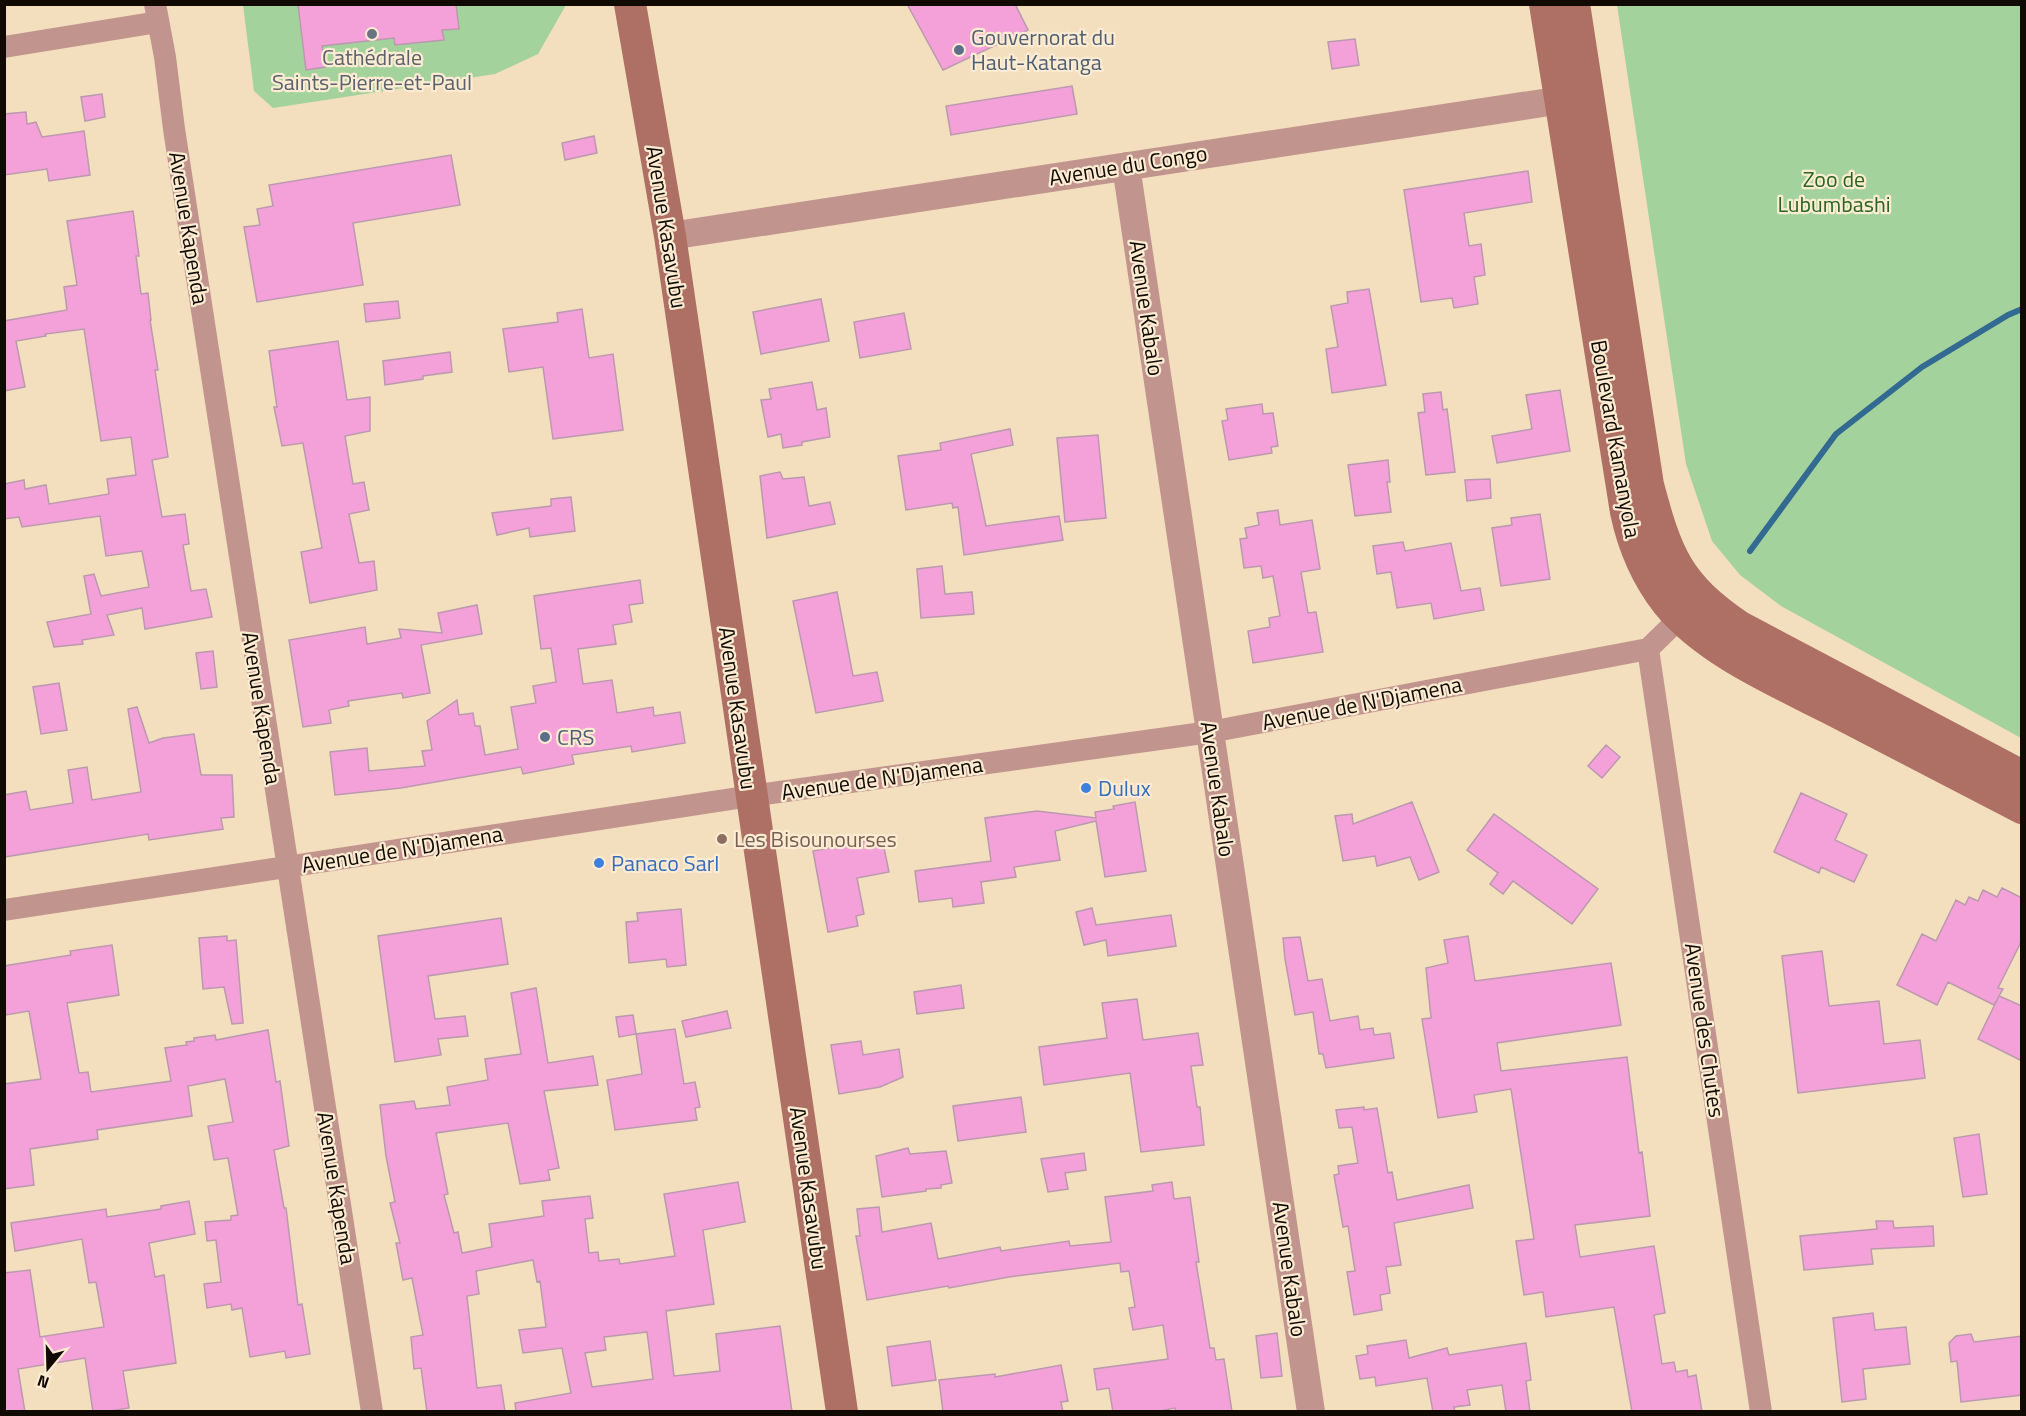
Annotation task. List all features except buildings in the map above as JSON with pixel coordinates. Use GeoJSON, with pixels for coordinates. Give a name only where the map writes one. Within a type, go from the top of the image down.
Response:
{"type":"FeatureCollection","features":[{"type":"Feature","properties":{"kind":"main road","name":"Avenue Kasavubu"},"geometry":{"type":"LineString","coordinates":[[630,4],[670,236],[842,1412]]}},
{"type":"Feature","properties":{"kind":"main road","name":"Boulevard Kamanyola"},"geometry":{"type":"LineString","coordinates":[[1545,4],[1574,98],[1648,485],[1668,551],[1678,569],[1691,607],[1725,651],[1746,664],[2022,808]]}},
{"type":"Feature","properties":{"kind":"main road","name":"Boulevard Kamanyola"},"geometry":{"type":"LineString","coordinates":[[1574,4],[1574,98]]}},
{"type":"Feature","properties":{"kind":"main road","name":"Boulevard Kamanyola"},"geometry":{"type":"LineString","coordinates":[[1691,607],[1720,613],[1740,627],[2022,776]]}},
{"type":"Feature","properties":{"kind":"street"},"geometry":{"type":"LineString","coordinates":[[4,47],[156,13]]}},
{"type":"Feature","properties":{"kind":"street","name":"Avenue Kapenda"},"geometry":{"type":"LineString","coordinates":[[156,13],[165,57],[179,164],[286,866],[372,1412]]}},
{"type":"Feature","properties":{"kind":"street","name":"Avenue du Congo"},"geometry":{"type":"LineString","coordinates":[[670,236],[1574,98]]}},
{"type":"Feature","properties":{"kind":"street","name":"Avenue Kabalo"},"geometry":{"type":"LineString","coordinates":[[1126,166],[1311,1412]]}},
{"type":"Feature","properties":{"kind":"street"},"geometry":{"type":"LineString","coordinates":[[1648,649],[1691,607]]}},
{"type":"Feature","properties":{"kind":"street","name":"Avenue de N'Djamena"},"geometry":{"type":"LineString","coordinates":[[4,910],[751,796],[1210,732],[1648,649]]}},
{"type":"Feature","properties":{"kind":"street","name":"Avenue des Chutes"},"geometry":{"type":"LineString","coordinates":[[1648,649],[1761,1412]]}},
{"type":"Feature","properties":{"kind":"green space"},"geometry":{"type":"Polygon","coordinates":[[[243,5],[566,5],[538,54],[495,74],[273,108],[254,91],[243,5]]]}},
{"type":"Feature","properties":{"kind":"green space","name":"Zoo de Lubumbashi"},"geometry":{"type":"Polygon","coordinates":[[[1617,5],[2021,5],[2021,738],[1781,606],[1740,575],[1712,541],[1686,464],[1617,5]]]}},
{"type":"Feature","properties":{"kind":"waterway"},"geometry":{"type":"LineString","coordinates":[[1750,551],[1836,434],[1922,367],[2008,315],[2022,309]]}},
{"type":"Feature","properties":{"kind":"place","name":"Cathédrale Saints-Pierre-et-Paul"},"geometry":{"type":"Point","coordinates":[372,34]}},
{"type":"Feature","properties":{"kind":"place","name":"Gouvernorat du Haut-Katanga"},"geometry":{"type":"Point","coordinates":[959,50]}},
{"type":"Feature","properties":{"kind":"place","name":"CRS"},"geometry":{"type":"Point","coordinates":[545,737]}},
{"type":"Feature","properties":{"kind":"place","name":"Dulux"},"geometry":{"type":"Point","coordinates":[1086,788]}},
{"type":"Feature","properties":{"kind":"place","name":"Les Bisounourses"},"geometry":{"type":"Point","coordinates":[722,839]}},
{"type":"Feature","properties":{"kind":"place","name":"Panaco Sarl"},"geometry":{"type":"Point","coordinates":[599,863]}}]}
